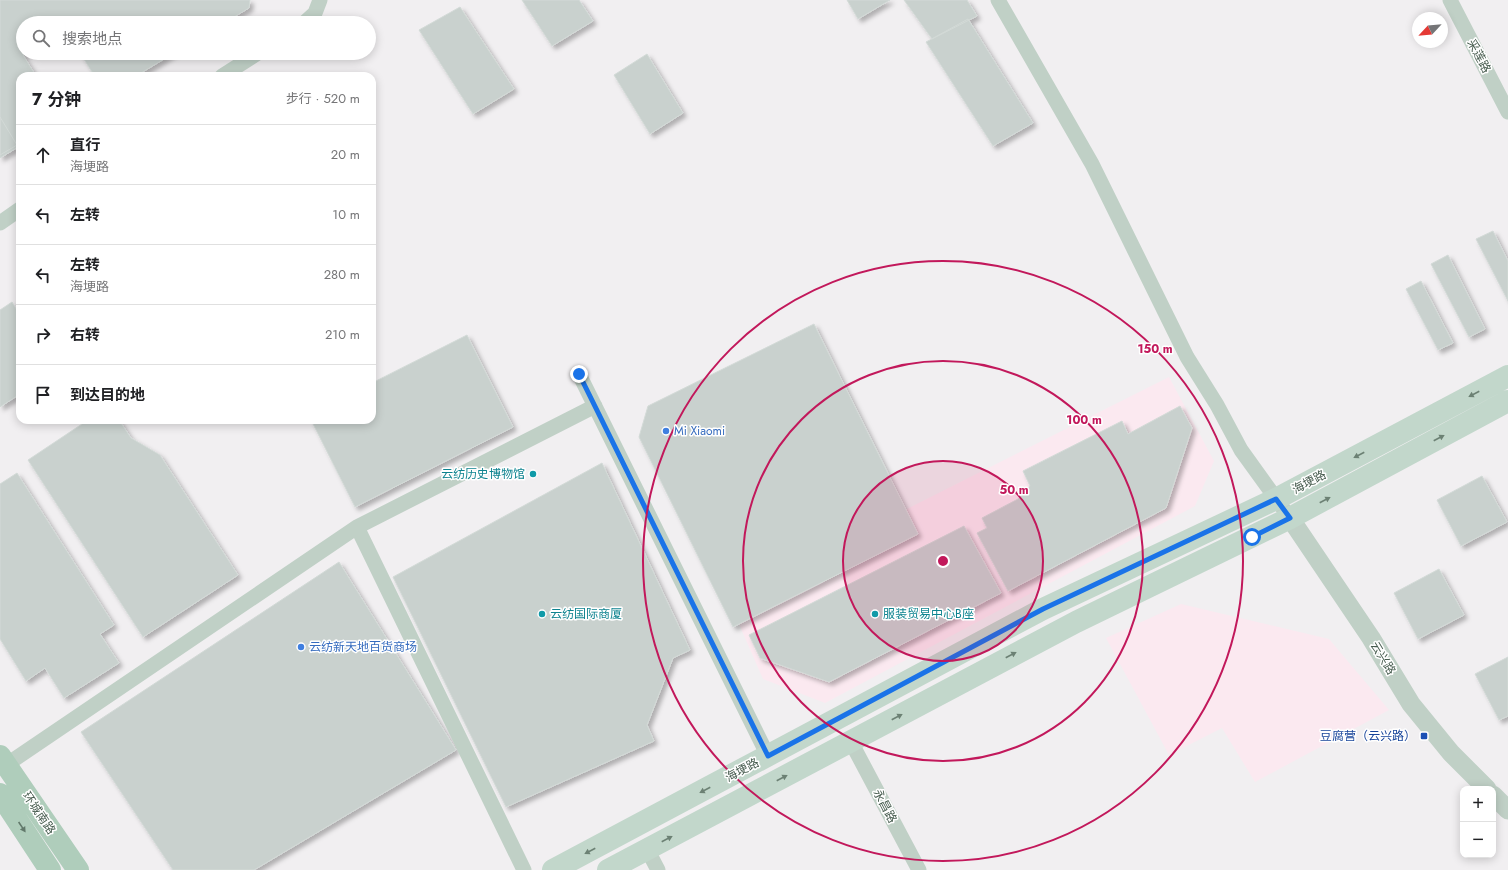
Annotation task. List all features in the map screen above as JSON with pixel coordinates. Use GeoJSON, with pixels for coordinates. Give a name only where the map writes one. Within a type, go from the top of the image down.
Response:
{"type":"FeatureCollection","features":[{"type":"Feature","properties":{"kind":"main road","name":"海埂路"},"geometry":{"type":"LineString","coordinates":[[553,870],[1043,609],[1276,499],[1508,376]]}},
{"type":"Feature","properties":{"kind":"main road","name":"海埂路"},"geometry":{"type":"LineString","coordinates":[[608,870],[1076,622],[1290,518],[1508,402]]}},
{"type":"Feature","properties":{"kind":"main road","name":"环城南路"},"geometry":{"type":"LineString","coordinates":[[3,760],[78,870]]}},
{"type":"Feature","properties":{"kind":"main road","name":"环城南路"},"geometry":{"type":"LineString","coordinates":[[0,794],[50,870]]}},
{"type":"Feature","properties":{"kind":"street"},"geometry":{"type":"LineString","coordinates":[[311,16],[320,0]]}},
{"type":"Feature","properties":{"kind":"street"},"geometry":{"type":"LineString","coordinates":[[998,0],[1092,164],[1187,357],[1217,405],[1241,450],[1290,518]]}},
{"type":"Feature","properties":{"kind":"street","name":"采莲路"},"geometry":{"type":"LineString","coordinates":[[1450,0],[1508,112]]}},
{"type":"Feature","properties":{"kind":"street"},"geometry":{"type":"LineString","coordinates":[[228,72],[247,60]]}},
{"type":"Feature","properties":{"kind":"street"},"geometry":{"type":"LineString","coordinates":[[0,223],[16,212]]}},
{"type":"Feature","properties":{"kind":"street"},"geometry":{"type":"LineString","coordinates":[[579,374],[768,756]]}},
{"type":"Feature","properties":{"kind":"street"},"geometry":{"type":"LineString","coordinates":[[3,760],[357,527],[595,406]]}},
{"type":"Feature","properties":{"kind":"street","name":"云兴路"},"geometry":{"type":"LineString","coordinates":[[1290,518],[1371,638],[1411,704],[1451,753],[1484,786]]}},
{"type":"Feature","properties":{"kind":"street"},"geometry":{"type":"LineString","coordinates":[[357,527],[524,870]]}},
{"type":"Feature","properties":{"kind":"street","name":"永昌路"},"geometry":{"type":"LineString","coordinates":[[851,742],[919,870]]}},
{"type":"Feature","properties":{"kind":"street"},"geometry":{"type":"LineString","coordinates":[[1496,798],[1508,810]]}},
{"type":"Feature","properties":{"kind":"street"},"geometry":{"type":"LineString","coordinates":[[647,849],[658,870]]}},
{"type":"Feature","properties":{"kind":"shaded area"},"geometry":{"type":"Polygon","coordinates":[[[1169,377],[1214,461],[1195,506],[825,703],[763,679],[728,599],[1169,377]]]}},
{"type":"Feature","properties":{"kind":"shaded area"},"geometry":{"type":"Polygon","coordinates":[[[1181,604],[1329,639],[1389,710],[1255,782],[1222,728],[1169,755],[1106,638],[1181,604]]]}},
{"type":"Feature","properties":{"kind":"building"},"geometry":{"type":"Polygon","coordinates":[[[0,0],[250,0],[249,8],[236,16],[16,16],[16,60],[26,60],[34,72],[16,72],[16,148],[0,158],[0,0]]]}},
{"type":"Feature","properties":{"kind":"building"},"geometry":{"type":"Polygon","coordinates":[[[522,0],[579,0],[593,21],[552,46],[522,0]]]}},
{"type":"Feature","properties":{"kind":"building"},"geometry":{"type":"Polygon","coordinates":[[[847,0],[890,0],[858,19],[847,0]]]}},
{"type":"Feature","properties":{"kind":"building"},"geometry":{"type":"Polygon","coordinates":[[[904,0],[967,0],[977,16],[932,39],[904,0]]]}},
{"type":"Feature","properties":{"kind":"building"},"geometry":{"type":"Polygon","coordinates":[[[460,7],[514,89],[473,114],[419,30],[460,7]]]}},
{"type":"Feature","properties":{"kind":"building"},"geometry":{"type":"Polygon","coordinates":[[[968,19],[1033,123],[993,146],[926,42],[968,19]]]}},
{"type":"Feature","properties":{"kind":"building"},"geometry":{"type":"Polygon","coordinates":[[[647,54],[683,113],[650,134],[614,75],[647,54]]]}},
{"type":"Feature","properties":{"kind":"building"},"geometry":{"type":"Polygon","coordinates":[[[84,60],[162,60],[143,72],[92,72],[84,60]]]}},
{"type":"Feature","properties":{"kind":"building"},"geometry":{"type":"Polygon","coordinates":[[[0,117],[16,146],[0,155],[0,117]]]}},
{"type":"Feature","properties":{"kind":"building"},"geometry":{"type":"Polygon","coordinates":[[[1493,231],[1508,261],[1508,301],[1476,239],[1493,231]]]}},
{"type":"Feature","properties":{"kind":"building"},"geometry":{"type":"Polygon","coordinates":[[[1448,255],[1485,329],[1469,337],[1431,264],[1448,255]]]}},
{"type":"Feature","properties":{"kind":"building"},"geometry":{"type":"Polygon","coordinates":[[[1421,281],[1453,343],[1438,350],[1406,289],[1421,281]]]}},
{"type":"Feature","properties":{"kind":"building"},"geometry":{"type":"Polygon","coordinates":[[[12,302],[16,308],[16,397],[0,407],[0,310],[12,302]]]}},
{"type":"Feature","properties":{"kind":"building"},"geometry":{"type":"Polygon","coordinates":[[[814,324],[918,534],[733,627],[639,437],[648,406],[814,324]]]}},
{"type":"Feature","properties":{"kind":"building"},"geometry":{"type":"Polygon","coordinates":[[[467,335],[513,427],[355,507],[313,424],[376,424],[376,381],[467,335]]]}},
{"type":"Feature","properties":{"kind":"building"},"geometry":{"type":"Polygon","coordinates":[[[1180,406],[1192,428],[1166,508],[1008,591],[977,533],[987,528],[982,518],[1018,499],[1030,486],[1023,471],[1122,421],[1128,434],[1180,406]]]}},
{"type":"Feature","properties":{"kind":"building"},"geometry":{"type":"Polygon","coordinates":[[[82,424],[122,424],[131,438],[160,455],[238,575],[143,637],[28,460],[82,424]]]}},
{"type":"Feature","properties":{"kind":"building","name":"云纺国际商厦"},"geometry":{"type":"Polygon","coordinates":[[[602,463],[690,650],[673,658],[647,725],[654,741],[506,807],[393,577],[602,463]]]}},
{"type":"Feature","properties":{"kind":"building"},"geometry":{"type":"Polygon","coordinates":[[[17,473],[114,625],[100,634],[119,663],[64,698],[45,668],[26,681],[0,639],[0,484],[17,473]]]}},
{"type":"Feature","properties":{"kind":"building"},"geometry":{"type":"Polygon","coordinates":[[[1482,476],[1507,522],[1461,546],[1437,500],[1482,476]]]}},
{"type":"Feature","properties":{"kind":"building","name":"服装贸易中心B座"},"geometry":{"type":"Polygon","coordinates":[[[964,526],[1001,593],[829,682],[760,658],[749,635],[964,526]]]}},
{"type":"Feature","properties":{"kind":"building","name":"云纺新天地百货商场"},"geometry":{"type":"Polygon","coordinates":[[[339,562],[456,750],[254,870],[173,870],[81,732],[339,562]]]}},
{"type":"Feature","properties":{"kind":"building"},"geometry":{"type":"Polygon","coordinates":[[[1439,569],[1464,615],[1418,639],[1394,593],[1439,569]]]}},
{"type":"Feature","properties":{"kind":"building"},"geometry":{"type":"Polygon","coordinates":[[[1508,657],[1508,716],[1499,720],[1475,674],[1508,657]]]}},
{"type":"Feature","properties":{"kind":"place","name":"Mi Xiaomi"},"geometry":{"type":"Point","coordinates":[666,431]}},
{"type":"Feature","properties":{"kind":"place","name":"云纺历史博物馆"},"geometry":{"type":"Point","coordinates":[533,474]}},
{"type":"Feature","properties":{"kind":"place","name":"云纺国际商厦"},"geometry":{"type":"Point","coordinates":[542,614]}},
{"type":"Feature","properties":{"kind":"place","name":"服装贸易中心B座"},"geometry":{"type":"Point","coordinates":[875,614]}},
{"type":"Feature","properties":{"kind":"place","name":"云纺新天地百货商场"},"geometry":{"type":"Point","coordinates":[301,647]}},
{"type":"Feature","properties":{"kind":"place","name":"豆腐营（云兴路）"},"geometry":{"type":"Point","coordinates":[1424,736]}},
{"type":"Feature","properties":{"kind":"route"},"geometry":{"type":"LineString","coordinates":[[579,374],[692,607],[768,756],[1043,609],[1276,499],[1290,518],[1252,537]]}}]}
